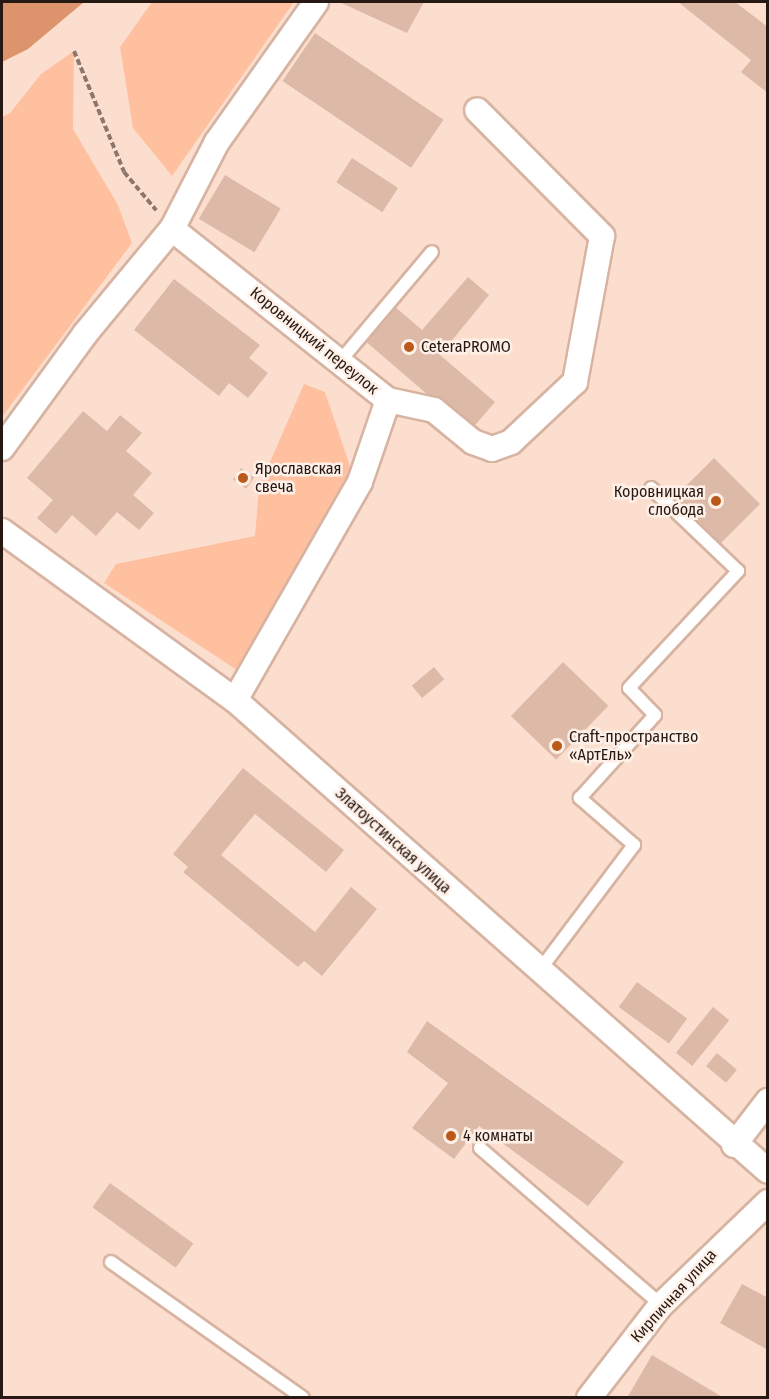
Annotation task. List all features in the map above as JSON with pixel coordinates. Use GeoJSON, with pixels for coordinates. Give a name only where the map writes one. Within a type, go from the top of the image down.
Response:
{"type":"FeatureCollection","features":[{"type":"Feature","properties":{"kind":"street"},"geometry":{"type":"LineString","coordinates":[[2,448],[85,334],[172,229],[217,142],[316,2]]}},
{"type":"Feature","properties":{"kind":"street"},"geometry":{"type":"LineString","coordinates":[[388,400],[434,410],[473,442],[492,449],[511,442],[575,382],[602,236],[477,110]]}},
{"type":"Feature","properties":{"kind":"street","name":"Коровницкий переулок"},"geometry":{"type":"LineString","coordinates":[[172,229],[341,360],[388,400],[360,482],[235,700]]}},
{"type":"Feature","properties":{"kind":"street","name":"Златоустинская улица"},"geometry":{"type":"LineString","coordinates":[[2,531],[235,700],[734,1145],[768,1171]]}},
{"type":"Feature","properties":{"kind":"street"},"geometry":{"type":"LineString","coordinates":[[734,1145],[768,1101]]}},
{"type":"Feature","properties":{"kind":"street","name":"Кирпичная улица"},"geometry":{"type":"LineString","coordinates":[[589,1398],[661,1305],[768,1202]]}},
{"type":"Feature","properties":{"kind":"lane"},"geometry":{"type":"LineString","coordinates":[[341,360],[432,252]]}},
{"type":"Feature","properties":{"kind":"lane"},"geometry":{"type":"LineString","coordinates":[[539,971],[634,845],[580,798],[655,716],[629,688],[738,571],[651,488]]}},
{"type":"Feature","properties":{"kind":"lane"},"geometry":{"type":"LineString","coordinates":[[480,1148],[661,1305]]}},
{"type":"Feature","properties":{"kind":"lane"},"geometry":{"type":"LineString","coordinates":[[111,1262],[303,1398]]}},
{"type":"Feature","properties":{"kind":"path"},"geometry":{"type":"LineString","coordinates":[[74,51],[124,172],[172,229]]}},
{"type":"Feature","properties":{"kind":"shaded area"},"geometry":{"type":"Polygon","coordinates":[[[2,2],[84,2],[28,49],[2,62],[2,2]]]}},
{"type":"Feature","properties":{"kind":"shaded area"},"geometry":{"type":"Polygon","coordinates":[[[152,2],[294,2],[172,176],[133,128],[120,47],[152,2]]]}},
{"type":"Feature","properties":{"kind":"shaded area"},"geometry":{"type":"Polygon","coordinates":[[[74,51],[73,129],[118,205],[132,243],[2,417],[2,117],[10,113],[41,74],[74,51]]]}},
{"type":"Feature","properties":{"kind":"shaded area"},"geometry":{"type":"Polygon","coordinates":[[[304,384],[325,392],[356,484],[240,672],[104,583],[116,564],[255,536],[259,487],[304,384]]]}},
{"type":"Feature","properties":{"kind":"building"},"geometry":{"type":"Polygon","coordinates":[[[339,2],[424,2],[407,33],[339,2]]]}},
{"type":"Feature","properties":{"kind":"building"},"geometry":{"type":"Polygon","coordinates":[[[678,2],[735,2],[768,27],[768,93],[741,72],[751,60],[678,2]]]}},
{"type":"Feature","properties":{"kind":"building"},"geometry":{"type":"Polygon","coordinates":[[[315,33],[444,120],[411,168],[283,81],[315,33]]]}},
{"type":"Feature","properties":{"kind":"building"},"geometry":{"type":"Polygon","coordinates":[[[352,158],[398,188],[382,212],[336,182],[352,158]]]}},
{"type":"Feature","properties":{"kind":"building"},"geometry":{"type":"Polygon","coordinates":[[[225,175],[281,208],[254,252],[199,219],[225,175]]]}},
{"type":"Feature","properties":{"kind":"building","name":"CeteraPROMO"},"geometry":{"type":"Polygon","coordinates":[[[468,277],[489,295],[440,355],[495,402],[470,431],[364,340],[393,305],[422,330],[468,277]]]}},
{"type":"Feature","properties":{"kind":"building"},"geometry":{"type":"Polygon","coordinates":[[[174,279],[260,345],[249,358],[268,373],[248,398],[229,383],[219,396],[134,330],[174,279]]]}},
{"type":"Feature","properties":{"kind":"building"},"geometry":{"type":"Polygon","coordinates":[[[83,411],[107,431],[120,415],[142,433],[126,451],[152,473],[133,495],[154,513],[139,530],[117,512],[96,536],[72,515],[56,534],[37,518],[53,500],[27,478],[83,411]]]}},
{"type":"Feature","properties":{"kind":"building","name":"Коровницкая слобода"},"geometry":{"type":"Polygon","coordinates":[[[714,458],[760,504],[720,544],[674,498],[714,458]]]}},
{"type":"Feature","properties":{"kind":"building","name":"Ярославская свеча"},"geometry":{"type":"Polygon","coordinates":[[[241,468],[254,477],[246,489],[233,479],[241,468]]]}},
{"type":"Feature","properties":{"kind":"building"},"geometry":{"type":"Polygon","coordinates":[[[563,662],[608,706],[556,760],[511,716],[563,662]]]}},
{"type":"Feature","properties":{"kind":"building"},"geometry":{"type":"Polygon","coordinates":[[[434,667],[444,679],[422,698],[412,686],[434,667]]]}},
{"type":"Feature","properties":{"kind":"building"},"geometry":{"type":"Polygon","coordinates":[[[243,768],[344,850],[326,872],[255,814],[221,855],[315,932],[351,887],[377,909],[322,976],[304,961],[298,967],[183,872],[188,867],[173,854],[243,768]]]}},
{"type":"Feature","properties":{"kind":"building"},"geometry":{"type":"Polygon","coordinates":[[[637,982],[687,1018],[669,1044],[619,1007],[637,982]]]}},
{"type":"Feature","properties":{"kind":"building"},"geometry":{"type":"Polygon","coordinates":[[[713,1007],[729,1020],[692,1066],[676,1053],[713,1007]]]}},
{"type":"Feature","properties":{"kind":"building"},"geometry":{"type":"Polygon","coordinates":[[[427,1021],[624,1162],[588,1206],[479,1126],[454,1159],[412,1128],[448,1083],[407,1052],[427,1021]]]}},
{"type":"Feature","properties":{"kind":"building"},"geometry":{"type":"Polygon","coordinates":[[[717,1053],[737,1070],[726,1083],[706,1066],[717,1053]]]}},
{"type":"Feature","properties":{"kind":"building"},"geometry":{"type":"Polygon","coordinates":[[[110,1183],[193,1244],[176,1268],[92,1207],[110,1183]]]}},
{"type":"Feature","properties":{"kind":"building"},"geometry":{"type":"Polygon","coordinates":[[[742,1284],[768,1298],[768,1350],[720,1323],[742,1284]]]}},
{"type":"Feature","properties":{"kind":"building"},"geometry":{"type":"Polygon","coordinates":[[[652,1355],[724,1398],[627,1398],[652,1355]]]}},
{"type":"Feature","properties":{"kind":"place","name":"CeteraPROMO"},"geometry":{"type":"Point","coordinates":[409,347]}},
{"type":"Feature","properties":{"kind":"place","name":"Ярославская свеча"},"geometry":{"type":"Point","coordinates":[243,478]}},
{"type":"Feature","properties":{"kind":"place","name":"Коровницкая слобода"},"geometry":{"type":"Point","coordinates":[716,501]}},
{"type":"Feature","properties":{"kind":"place","name":"Craft-пространство «АртЕль»"},"geometry":{"type":"Point","coordinates":[557,746]}},
{"type":"Feature","properties":{"kind":"place","name":"4 комнаты"},"geometry":{"type":"Point","coordinates":[451,1136]}}]}
